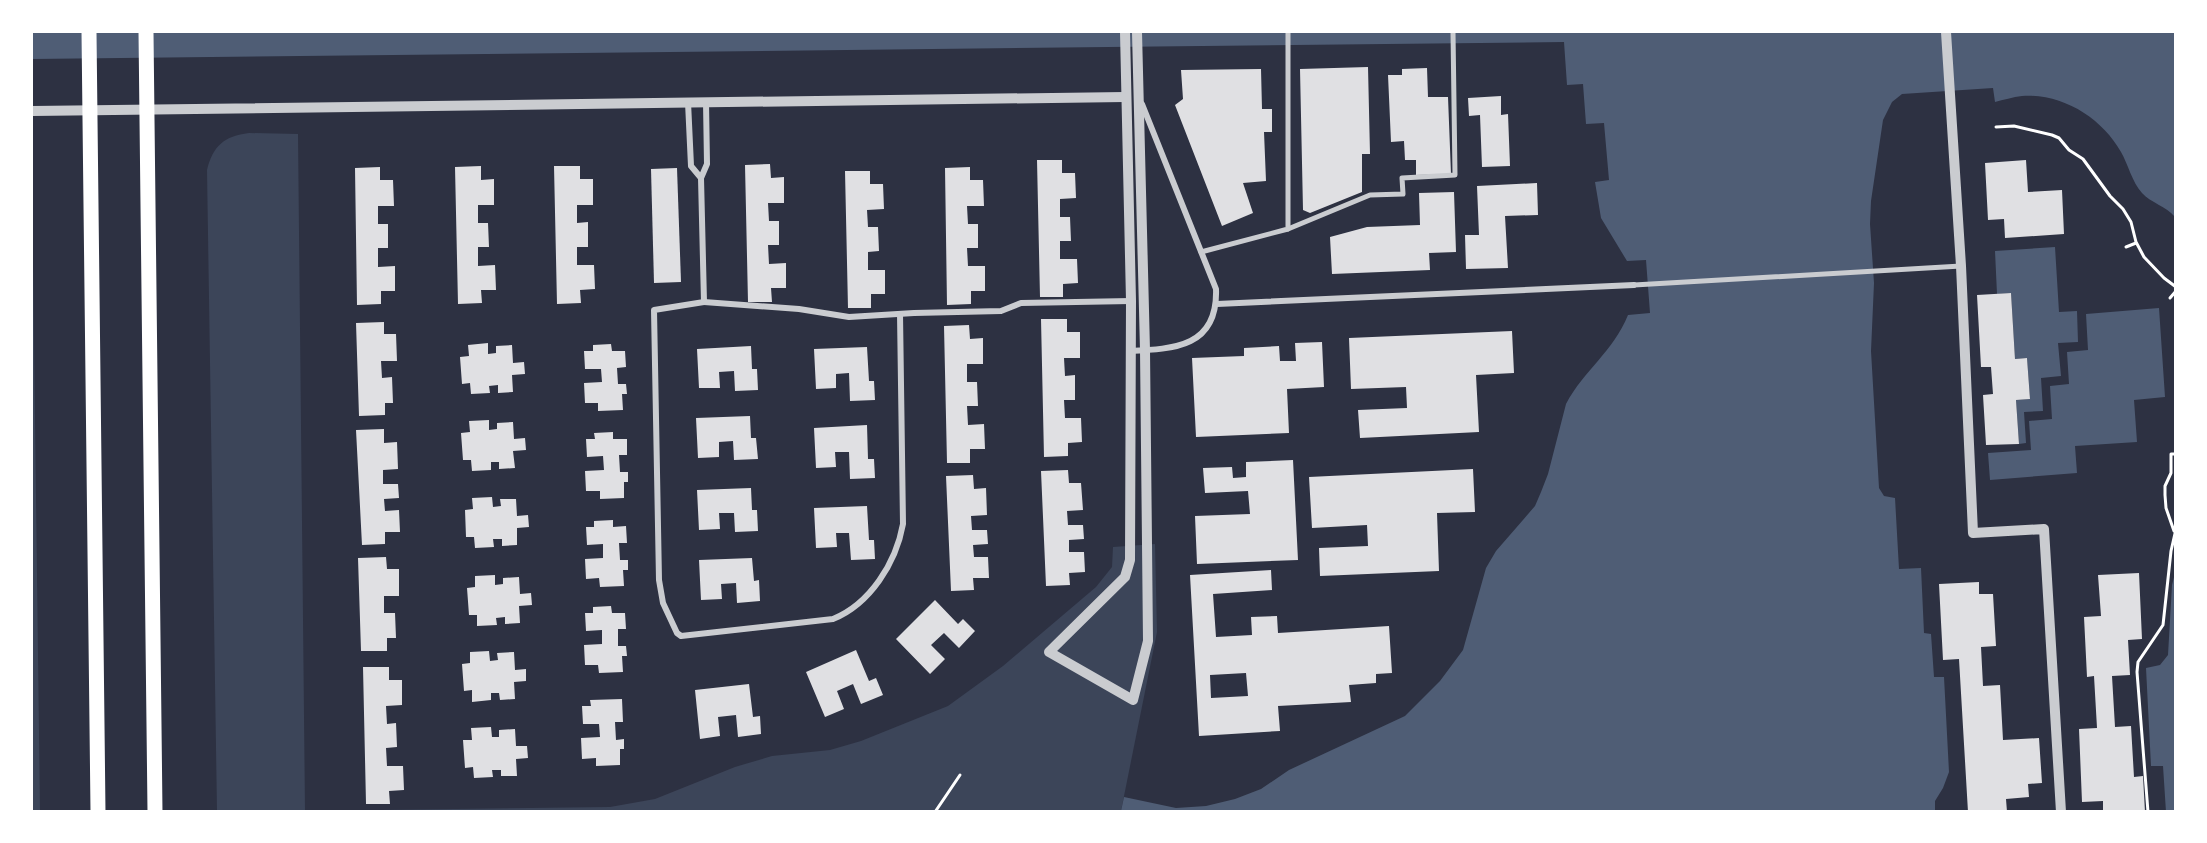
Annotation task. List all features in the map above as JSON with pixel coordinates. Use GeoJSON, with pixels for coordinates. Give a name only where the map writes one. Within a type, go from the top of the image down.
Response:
{"type":"FeatureCollection","features":[{"type":"Feature","properties":{"kind":"main road"},"geometry":{"type":"LineString","coordinates":[[89,32],[98,812]]}},
{"type":"Feature","properties":{"kind":"main road"},"geometry":{"type":"LineString","coordinates":[[146,32],[156,812]]}},
{"type":"Feature","properties":{"kind":"street"},"geometry":{"type":"LineString","coordinates":[[1125,32],[1131,301],[1129,351],[1130,560],[1125,577],[1049,652],[1133,700],[1148,641],[1145,350],[1137,32]]}},
{"type":"Feature","properties":{"kind":"street"},"geometry":{"type":"LineString","coordinates":[[1288,32],[1288,229]]}},
{"type":"Feature","properties":{"kind":"street"},"geometry":{"type":"LineString","coordinates":[[1201,252],[1288,229],[1370,195],[1403,194],[1402,178],[1455,175],[1453,32]]}},
{"type":"Feature","properties":{"kind":"street"},"geometry":{"type":"LineString","coordinates":[[1946,32],[1973,533],[2044,529],[2061,812]]}},
{"type":"Feature","properties":{"kind":"street"},"geometry":{"type":"LineString","coordinates":[[32,111],[1139,96]]}},
{"type":"Feature","properties":{"kind":"street"},"geometry":{"type":"LineString","coordinates":[[1129,351],[1177,347],[1192,341],[1213,318],[1217,304],[1216,289],[1139,96]]}},
{"type":"Feature","properties":{"kind":"street"},"geometry":{"type":"LineString","coordinates":[[688,102],[691,166],[701,178]]}},
{"type":"Feature","properties":{"kind":"street"},"geometry":{"type":"LineString","coordinates":[[704,302],[701,178],[707,164],[706,102]]}},
{"type":"Feature","properties":{"kind":"street"},"geometry":{"type":"LineString","coordinates":[[1217,304],[1634,285],[1960,266]]}},
{"type":"Feature","properties":{"kind":"street"},"geometry":{"type":"LineString","coordinates":[[900,314],[903,524],[896,549],[879,580],[857,605],[846,614],[833,619],[681,636],[677,633],[663,603],[659,580],[654,310],[704,302],[799,309],[849,317],[900,314],[1000,311],[1022,303],[1131,301]]}},
{"type":"Feature","properties":{"kind":"path"},"geometry":{"type":"LineString","coordinates":[[1996,127],[2014,126],[2059,138],[2069,150],[2083,159],[2110,196],[2123,209],[2131,222],[2136,243],[2144,257],[2175,287]]}},
{"type":"Feature","properties":{"kind":"path"},"geometry":{"type":"LineString","coordinates":[[2126,247],[2136,243]]}},
{"type":"Feature","properties":{"kind":"path"},"geometry":{"type":"LineString","coordinates":[[2170,298],[2175,291]]}},
{"type":"Feature","properties":{"kind":"path"},"geometry":{"type":"LineString","coordinates":[[2148,812],[2136,672],[2138,662],[2163,625],[2175,531],[2166,508],[2165,486],[2171,473],[2171,454],[2175,454]]}},
{"type":"Feature","properties":{"kind":"path"},"geometry":{"type":"LineString","coordinates":[[934,812],[960,776]]}},
{"type":"Feature","properties":{"kind":"shaded area"},"geometry":{"type":"Polygon","coordinates":[[[32,32],[2175,32],[2175,217],[2142,193],[2135,184],[2121,152],[2103,128],[2066,103],[2037,96],[2022,96],[1995,102],[1993,88],[1902,94],[1892,102],[1883,120],[1871,201],[1870,224],[1874,283],[1871,351],[1879,488],[1884,496],[1895,498],[1899,569],[1921,568],[1924,633],[1931,634],[1934,677],[1944,677],[1949,772],[1935,801],[1935,811],[1121,811],[1124,797],[1176,808],[1206,806],[1235,799],[1261,789],[1289,770],[1405,716],[1440,681],[1463,650],[1486,568],[1496,551],[1535,506],[1541,492],[1548,474],[1566,404],[1581,381],[1615,340],[1628,315],[1650,313],[1646,260],[1627,261],[1601,218],[1595,182],[1609,180],[1604,123],[1586,124],[1583,84],[1567,85],[1564,42],[32,59],[32,32]]]}},
{"type":"Feature","properties":{"kind":"shaded area"},"geometry":{"type":"Polygon","coordinates":[[[240,134],[298,134],[305,811],[217,811],[207,170],[216,149],[221,144],[240,134]]]}},
{"type":"Feature","properties":{"kind":"shaded area"},"geometry":{"type":"Polygon","coordinates":[[[32,181],[40,811],[40,812],[32,811],[32,181]]]}},
{"type":"Feature","properties":{"kind":"shaded area"},"geometry":{"type":"Polygon","coordinates":[[[2055,247],[2059,312],[2077,311],[2078,342],[2058,343],[2061,376],[2041,378],[2043,411],[2024,412],[2026,443],[2019,444],[2016,400],[2030,399],[2027,358],[2015,359],[2011,293],[1997,294],[1995,251],[2055,247]]]}},
{"type":"Feature","properties":{"kind":"shaded area"},"geometry":{"type":"Polygon","coordinates":[[[2159,308],[2165,397],[2134,400],[2137,442],[2075,446],[2077,473],[1990,480],[1988,453],[2031,450],[2029,421],[2052,419],[2050,386],[2069,384],[2067,352],[2088,350],[2086,314],[2159,308]]]}},
{"type":"Feature","properties":{"kind":"shaded area"},"geometry":{"type":"Polygon","coordinates":[[[1155,544],[1157,632],[1121,811],[305,811],[610,807],[655,799],[735,767],[772,756],[830,750],[861,741],[948,706],[1003,666],[1096,587],[1112,567],[1113,547],[1155,544]]]}},
{"type":"Feature","properties":{"kind":"shaded area"},"geometry":{"type":"Polygon","coordinates":[[[2175,573],[2176,811],[2166,812],[2163,766],[2151,766],[2146,668],[2160,665],[2168,655],[2172,585],[2175,573]]]}},
{"type":"Feature","properties":{"kind":"building"},"geometry":{"type":"Polygon","coordinates":[[[1368,67],[1370,154],[1362,154],[1362,192],[1310,213],[1303,210],[1300,69],[1368,67]]]}},
{"type":"Feature","properties":{"kind":"building"},"geometry":{"type":"Polygon","coordinates":[[[1427,68],[1428,97],[1448,97],[1451,174],[1416,175],[1416,160],[1405,160],[1404,141],[1391,142],[1388,75],[1402,75],[1402,69],[1427,68]]]}},
{"type":"Feature","properties":{"kind":"building"},"geometry":{"type":"Polygon","coordinates":[[[1261,69],[1262,109],[1272,109],[1272,132],[1264,132],[1266,181],[1243,183],[1253,213],[1222,226],[1175,105],[1183,99],[1181,70],[1261,69]]]}},
{"type":"Feature","properties":{"kind":"building"},"geometry":{"type":"Polygon","coordinates":[[[1501,96],[1501,115],[1508,114],[1510,166],[1482,167],[1480,115],[1469,116],[1468,98],[1501,96]]]}},
{"type":"Feature","properties":{"kind":"building"},"geometry":{"type":"Polygon","coordinates":[[[1037,160],[1062,160],[1062,173],[1075,173],[1076,198],[1060,199],[1060,217],[1070,217],[1071,241],[1060,241],[1060,259],[1077,259],[1078,283],[1063,284],[1063,297],[1040,297],[1037,160]]]}},
{"type":"Feature","properties":{"kind":"building"},"geometry":{"type":"Polygon","coordinates":[[[2026,160],[2028,192],[2062,190],[2064,234],[2005,238],[2004,219],[1988,220],[1985,163],[2026,160]]]}},
{"type":"Feature","properties":{"kind":"building"},"geometry":{"type":"Polygon","coordinates":[[[770,164],[771,178],[784,177],[784,203],[768,203],[769,221],[779,221],[779,245],[768,245],[769,264],[786,263],[786,288],[771,288],[772,302],[748,302],[745,165],[770,164]]]}},
{"type":"Feature","properties":{"kind":"building"},"geometry":{"type":"Polygon","coordinates":[[[481,166],[481,180],[494,179],[494,205],[478,205],[478,223],[488,223],[489,247],[478,247],[478,266],[495,265],[496,290],[481,290],[482,303],[458,304],[455,167],[481,166]]]}},
{"type":"Feature","properties":{"kind":"building"},"geometry":{"type":"Polygon","coordinates":[[[554,166],[580,166],[580,179],[593,179],[593,205],[577,205],[577,223],[588,222],[588,247],[577,247],[577,265],[594,265],[595,289],[580,290],[581,303],[557,304],[554,166]]]}},
{"type":"Feature","properties":{"kind":"building"},"geometry":{"type":"Polygon","coordinates":[[[380,167],[380,180],[393,180],[394,206],[378,206],[378,224],[388,224],[388,248],[378,248],[378,267],[395,266],[395,291],[381,291],[381,304],[357,305],[355,168],[380,167]]]}},
{"type":"Feature","properties":{"kind":"building"},"geometry":{"type":"Polygon","coordinates":[[[970,167],[970,180],[983,180],[984,206],[967,206],[968,224],[978,224],[978,248],[967,248],[968,266],[985,266],[985,291],[971,291],[971,304],[947,305],[945,168],[970,167]]]}},
{"type":"Feature","properties":{"kind":"building"},"geometry":{"type":"Polygon","coordinates":[[[677,168],[681,282],[654,283],[651,169],[677,168]]]}},
{"type":"Feature","properties":{"kind":"building"},"geometry":{"type":"Polygon","coordinates":[[[845,171],[870,171],[870,184],[883,184],[884,209],[867,210],[868,227],[878,227],[879,251],[868,252],[868,270],[885,270],[885,294],[871,294],[871,308],[848,308],[845,171]]]}},
{"type":"Feature","properties":{"kind":"building"},"geometry":{"type":"Polygon","coordinates":[[[1537,183],[1538,215],[1505,216],[1508,268],[1466,269],[1465,235],[1479,235],[1477,186],[1537,183]]]}},
{"type":"Feature","properties":{"kind":"building"},"geometry":{"type":"Polygon","coordinates":[[[1454,192],[1456,252],[1429,253],[1430,270],[1332,274],[1330,237],[1367,227],[1420,225],[1419,193],[1454,192]]]}},
{"type":"Feature","properties":{"kind":"building"},"geometry":{"type":"Polygon","coordinates":[[[2011,293],[2015,359],[2027,358],[2030,399],[2016,400],[2019,444],[1986,445],[1983,395],[1993,394],[1991,367],[1981,367],[1977,295],[2011,293]]]}},
{"type":"Feature","properties":{"kind":"building"},"geometry":{"type":"Polygon","coordinates":[[[1041,319],[1067,319],[1067,332],[1080,332],[1080,358],[1064,358],[1065,376],[1075,375],[1075,400],[1064,400],[1065,418],[1081,418],[1082,442],[1068,443],[1068,456],[1044,457],[1041,319]]]}},
{"type":"Feature","properties":{"kind":"building"},"geometry":{"type":"Polygon","coordinates":[[[384,322],[384,334],[396,334],[397,361],[381,361],[382,378],[392,377],[393,403],[385,403],[385,415],[359,416],[356,323],[384,322]]]}},
{"type":"Feature","properties":{"kind":"building"},"geometry":{"type":"Polygon","coordinates":[[[969,325],[970,339],[983,338],[983,364],[967,364],[967,382],[977,382],[978,406],[967,406],[968,425],[984,424],[985,449],[970,449],[970,463],[947,463],[944,326],[969,325]]]}},
{"type":"Feature","properties":{"kind":"building"},"geometry":{"type":"Polygon","coordinates":[[[1512,331],[1514,373],[1476,375],[1479,432],[1360,438],[1358,410],[1407,408],[1406,387],[1351,389],[1349,338],[1512,331]]]}},
{"type":"Feature","properties":{"kind":"building"},"geometry":{"type":"Polygon","coordinates":[[[1322,342],[1324,387],[1287,389],[1289,433],[1196,437],[1192,358],[1244,356],[1244,348],[1279,346],[1280,361],[1296,361],[1295,343],[1322,342]]]}},
{"type":"Feature","properties":{"kind":"building"},"geometry":{"type":"Polygon","coordinates":[[[488,343],[488,354],[496,353],[496,346],[512,345],[513,363],[524,362],[525,374],[512,375],[513,392],[498,393],[498,385],[489,386],[490,393],[471,394],[470,383],[462,384],[460,357],[469,356],[468,345],[488,343]]]}},
{"type":"Feature","properties":{"kind":"building"},"geometry":{"type":"Polygon","coordinates":[[[611,344],[612,351],[625,351],[626,367],[617,368],[618,384],[626,384],[627,394],[622,394],[623,410],[598,411],[598,403],[585,403],[584,383],[602,382],[601,369],[585,369],[584,351],[593,351],[593,345],[611,344]]]}},
{"type":"Feature","properties":{"kind":"building"},"geometry":{"type":"Polygon","coordinates":[[[751,346],[752,369],[757,369],[758,390],[735,391],[734,371],[719,372],[720,388],[699,388],[697,349],[751,346]]]}},
{"type":"Feature","properties":{"kind":"building"},"geometry":{"type":"Polygon","coordinates":[[[867,347],[869,381],[874,381],[875,400],[850,401],[849,373],[836,374],[836,388],[816,389],[814,349],[867,347]]]}},
{"type":"Feature","properties":{"kind":"building"},"geometry":{"type":"Polygon","coordinates":[[[750,416],[751,438],[756,438],[758,459],[734,460],[733,441],[719,442],[719,457],[698,458],[696,418],[750,416]]]}},
{"type":"Feature","properties":{"kind":"building"},"geometry":{"type":"Polygon","coordinates":[[[489,420],[489,430],[497,429],[497,423],[513,422],[514,439],[525,438],[526,450],[513,451],[515,468],[499,469],[499,462],[491,462],[491,470],[472,471],[471,460],[463,460],[461,433],[470,432],[469,421],[489,420]]]}},
{"type":"Feature","properties":{"kind":"building"},"geometry":{"type":"Polygon","coordinates":[[[867,425],[868,459],[874,459],[875,478],[850,479],[849,452],[835,452],[836,467],[816,468],[814,428],[867,425]]]}},
{"type":"Feature","properties":{"kind":"building"},"geometry":{"type":"Polygon","coordinates":[[[384,429],[384,443],[397,442],[398,469],[383,470],[383,484],[398,484],[399,498],[384,499],[385,511],[399,510],[400,532],[385,532],[385,544],[362,545],[356,430],[384,429]]]}},
{"type":"Feature","properties":{"kind":"building"},"geometry":{"type":"Polygon","coordinates":[[[613,432],[613,439],[627,439],[627,455],[619,455],[620,472],[628,472],[628,482],[624,482],[624,498],[600,499],[600,491],[586,491],[585,471],[604,470],[603,456],[587,457],[586,439],[595,439],[594,433],[613,432]]]}},
{"type":"Feature","properties":{"kind":"building"},"geometry":{"type":"Polygon","coordinates":[[[1293,460],[1298,560],[1197,564],[1195,516],[1250,514],[1248,491],[1205,493],[1203,468],[1232,467],[1233,478],[1246,477],[1246,462],[1293,460]]]}},
{"type":"Feature","properties":{"kind":"building"},"geometry":{"type":"Polygon","coordinates":[[[1473,469],[1475,512],[1437,513],[1439,571],[1320,576],[1319,548],[1368,546],[1367,525],[1312,528],[1309,477],[1473,469]]]}},
{"type":"Feature","properties":{"kind":"building"},"geometry":{"type":"Polygon","coordinates":[[[1068,470],[1069,483],[1081,483],[1083,510],[1067,511],[1068,525],[1083,525],[1084,539],[1069,540],[1069,552],[1084,552],[1085,572],[1069,573],[1070,585],[1046,586],[1041,471],[1068,470]]]}},
{"type":"Feature","properties":{"kind":"building"},"geometry":{"type":"Polygon","coordinates":[[[973,475],[974,489],[986,488],[987,515],[971,516],[972,530],[987,530],[988,544],[973,545],[974,557],[988,557],[989,578],[973,578],[974,590],[951,591],[946,476],[973,475]]]}},
{"type":"Feature","properties":{"kind":"building"},"geometry":{"type":"Polygon","coordinates":[[[751,488],[752,510],[757,510],[758,531],[735,532],[734,513],[719,513],[720,529],[699,530],[697,490],[751,488]]]}},
{"type":"Feature","properties":{"kind":"building"},"geometry":{"type":"Polygon","coordinates":[[[492,497],[493,507],[501,506],[500,499],[516,499],[517,516],[528,515],[529,527],[517,528],[517,545],[502,546],[502,539],[493,539],[494,547],[475,548],[474,537],[466,537],[465,510],[473,509],[472,498],[492,497]]]}},
{"type":"Feature","properties":{"kind":"building"},"geometry":{"type":"Polygon","coordinates":[[[867,506],[869,540],[874,540],[875,559],[851,560],[849,533],[836,533],[837,547],[816,548],[814,508],[867,506]]]}},
{"type":"Feature","properties":{"kind":"building"},"geometry":{"type":"Polygon","coordinates":[[[613,520],[613,527],[626,526],[627,543],[619,543],[620,560],[628,560],[628,570],[623,570],[624,586],[600,587],[599,578],[586,579],[585,559],[603,558],[603,544],[587,545],[586,527],[594,527],[594,521],[613,520]]]}},
{"type":"Feature","properties":{"kind":"building"},"geometry":{"type":"Polygon","coordinates":[[[386,557],[387,569],[399,569],[399,596],[384,596],[384,613],[395,613],[396,638],[387,638],[387,651],[361,651],[358,558],[386,557]]]}},
{"type":"Feature","properties":{"kind":"building"},"geometry":{"type":"Polygon","coordinates":[[[752,558],[754,581],[759,580],[760,601],[737,603],[736,583],[721,584],[722,599],[701,600],[699,560],[752,558]]]}},
{"type":"Feature","properties":{"kind":"building"},"geometry":{"type":"Polygon","coordinates":[[[1271,570],[1272,590],[1213,594],[1216,637],[1252,635],[1251,617],[1277,616],[1278,633],[1389,626],[1392,673],[1376,674],[1376,683],[1349,685],[1351,702],[1278,706],[1280,731],[1199,736],[1190,575],[1271,570]],[[1246,673],[1210,675],[1211,698],[1248,696],[1246,673]]]}},
{"type":"Feature","properties":{"kind":"building"},"geometry":{"type":"Polygon","coordinates":[[[2139,573],[2142,639],[2128,640],[2130,675],[2112,676],[2115,727],[2131,726],[2134,777],[2143,776],[2145,812],[2103,812],[2103,801],[2082,802],[2079,729],[2097,728],[2094,676],[2087,677],[2084,617],[2101,616],[2098,575],[2139,573]]]}},
{"type":"Feature","properties":{"kind":"building"},"geometry":{"type":"Polygon","coordinates":[[[495,575],[495,585],[503,584],[503,578],[519,577],[520,594],[531,593],[532,605],[519,606],[520,623],[505,624],[505,617],[496,618],[497,625],[477,626],[477,615],[469,615],[467,588],[475,587],[475,576],[495,575]]]}},
{"type":"Feature","properties":{"kind":"building"},"geometry":{"type":"Polygon","coordinates":[[[1979,582],[1979,594],[1993,594],[1996,646],[1981,647],[1983,686],[2000,685],[2003,740],[2039,738],[2042,783],[2028,784],[2029,797],[2006,799],[2007,812],[1968,812],[1959,659],[1943,660],[1939,584],[1979,582]]]}},
{"type":"Feature","properties":{"kind":"building"},"geometry":{"type":"Polygon","coordinates":[[[935,600],[958,624],[963,619],[975,631],[959,648],[944,633],[931,645],[945,659],[930,674],[896,639],[935,600]]]}},
{"type":"Feature","properties":{"kind":"building"},"geometry":{"type":"Polygon","coordinates":[[[611,606],[612,613],[625,613],[626,629],[618,629],[618,646],[626,646],[627,656],[622,656],[623,672],[599,673],[598,665],[585,665],[584,645],[602,644],[602,630],[586,631],[585,613],[593,613],[593,607],[611,606]]]}},
{"type":"Feature","properties":{"kind":"building"},"geometry":{"type":"Polygon","coordinates":[[[856,650],[869,681],[876,678],[883,695],[861,704],[853,684],[837,691],[844,709],[825,717],[806,672],[856,650]]]}},
{"type":"Feature","properties":{"kind":"building"},"geometry":{"type":"Polygon","coordinates":[[[489,651],[490,661],[498,660],[497,653],[514,652],[515,670],[526,669],[526,681],[514,682],[515,699],[500,700],[499,693],[491,693],[491,700],[472,702],[472,690],[464,691],[462,664],[470,663],[470,652],[489,651]]]}},
{"type":"Feature","properties":{"kind":"building"},"geometry":{"type":"Polygon","coordinates":[[[363,667],[389,667],[389,680],[402,680],[402,705],[386,706],[387,724],[396,723],[397,747],[386,748],[387,766],[403,766],[404,790],[389,791],[390,804],[366,804],[363,667]]]}},
{"type":"Feature","properties":{"kind":"building"},"geometry":{"type":"Polygon","coordinates":[[[749,684],[753,717],[760,716],[761,734],[738,737],[736,715],[718,717],[720,736],[700,739],[695,690],[749,684]]]}},
{"type":"Feature","properties":{"kind":"building"},"geometry":{"type":"Polygon","coordinates":[[[622,699],[623,722],[615,722],[616,740],[624,739],[624,749],[620,749],[620,765],[596,766],[596,758],[582,759],[581,738],[600,737],[599,724],[583,724],[582,706],[591,706],[590,700],[622,699]]]}},
{"type":"Feature","properties":{"kind":"building"},"geometry":{"type":"Polygon","coordinates":[[[491,727],[492,737],[499,737],[499,730],[515,729],[516,746],[527,746],[528,758],[516,759],[517,776],[501,776],[501,770],[492,770],[493,777],[474,778],[473,767],[465,768],[463,740],[472,740],[471,728],[491,727]]]}}]}
